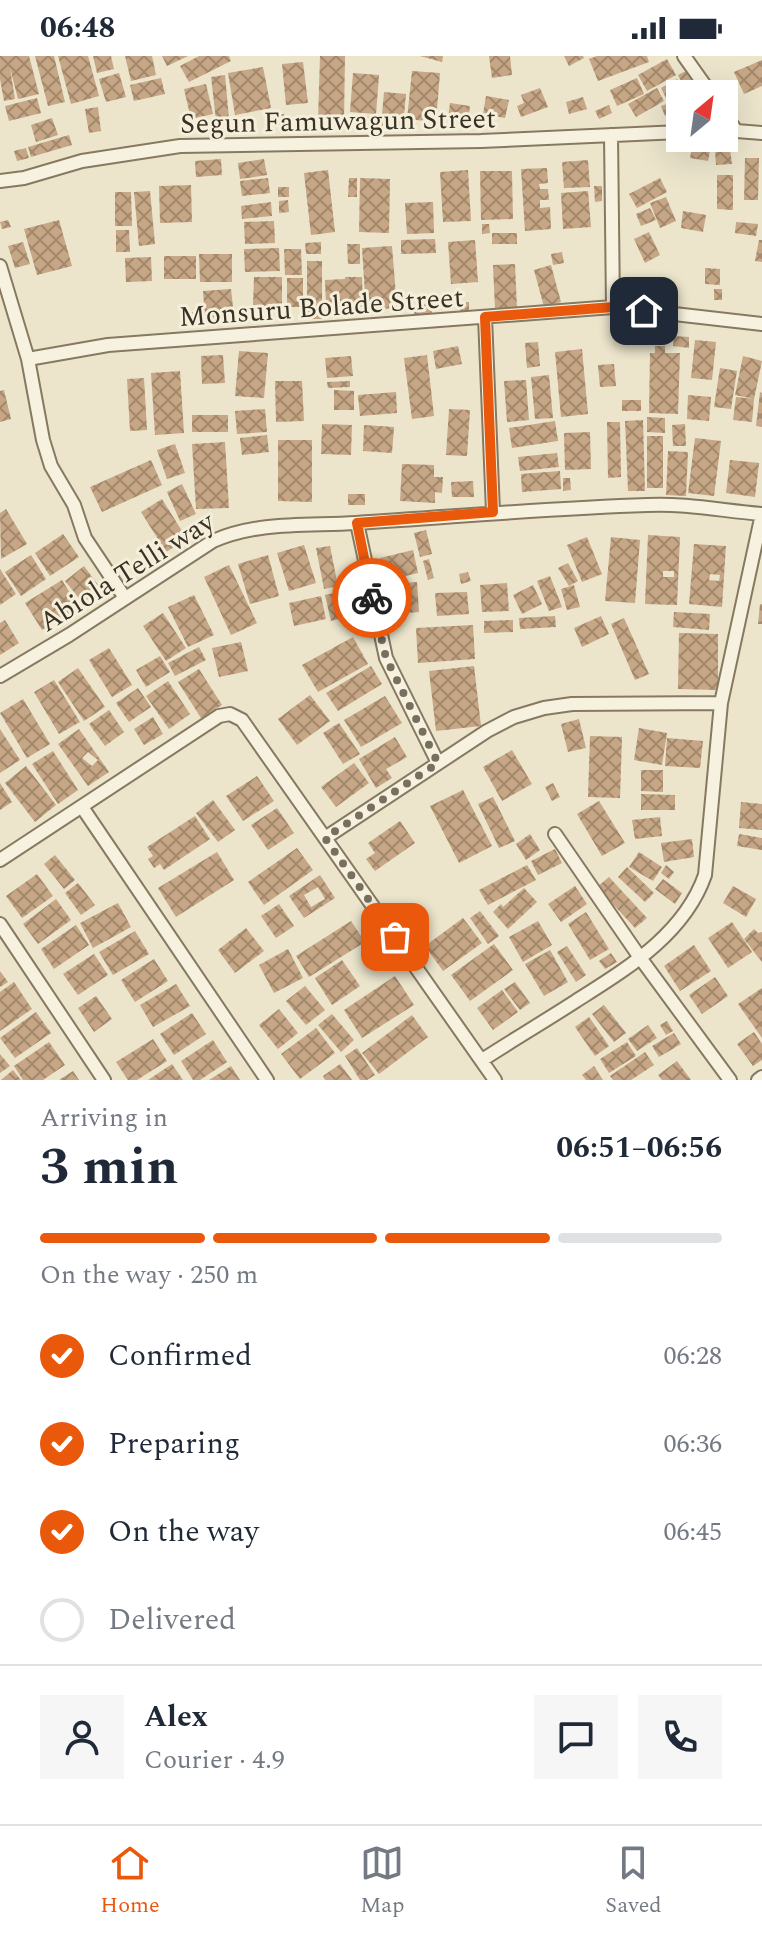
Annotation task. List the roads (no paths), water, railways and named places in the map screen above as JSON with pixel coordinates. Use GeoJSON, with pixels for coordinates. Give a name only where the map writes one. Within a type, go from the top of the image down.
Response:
{"type":"FeatureCollection","features":[{"type":"Feature","properties":{"kind":"street"},"geometry":{"type":"LineString","coordinates":[[684,56],[701,80]]}},
{"type":"Feature","properties":{"kind":"street"},"geometry":{"type":"LineString","coordinates":[[738,131],[762,133]]}},
{"type":"Feature","properties":{"kind":"street","name":"Segun Famuwagun Street"},"geometry":{"type":"LineString","coordinates":[[0,181],[24,178],[82,161],[180,146],[481,141],[666,133]]}},
{"type":"Feature","properties":{"kind":"street"},"geometry":{"type":"LineString","coordinates":[[611,135],[613,307]]}},
{"type":"Feature","properties":{"kind":"street"},"geometry":{"type":"LineString","coordinates":[[0,266],[28,359],[51,466],[74,505],[85,538],[125,598]]}},
{"type":"Feature","properties":{"kind":"street","name":"Monsuru Bolade Street"},"geometry":{"type":"LineString","coordinates":[[28,359],[108,345],[613,307],[762,324]]}},
{"type":"Feature","properties":{"kind":"street"},"geometry":{"type":"LineString","coordinates":[[485,317],[493,512]]}},
{"type":"Feature","properties":{"kind":"street","name":"Abiola Telli way"},"geometry":{"type":"LineString","coordinates":[[0,676],[213,541],[259,526],[649,505],[762,514]]}},
{"type":"Feature","properties":{"kind":"street"},"geometry":{"type":"LineString","coordinates":[[482,1060],[641,959],[688,910],[698,895],[705,875],[721,703],[762,514]]}},
{"type":"Feature","properties":{"kind":"street"},"geometry":{"type":"LineString","coordinates":[[357,523],[386,658],[438,763]]}},
{"type":"Feature","properties":{"kind":"street"},"geometry":{"type":"LineString","coordinates":[[325,838],[500,724],[544,708],[572,704],[721,703]]}},
{"type":"Feature","properties":{"kind":"street"},"geometry":{"type":"LineString","coordinates":[[0,860],[219,716],[230,714],[242,720],[495,1080]]}},
{"type":"Feature","properties":{"kind":"street"},"geometry":{"type":"LineString","coordinates":[[82,807],[267,1080]]}},
{"type":"Feature","properties":{"kind":"street"},"geometry":{"type":"LineString","coordinates":[[555,834],[730,1080]]}},
{"type":"Feature","properties":{"kind":"street"},"geometry":{"type":"LineString","coordinates":[[0,924],[104,1080]]}}]}
